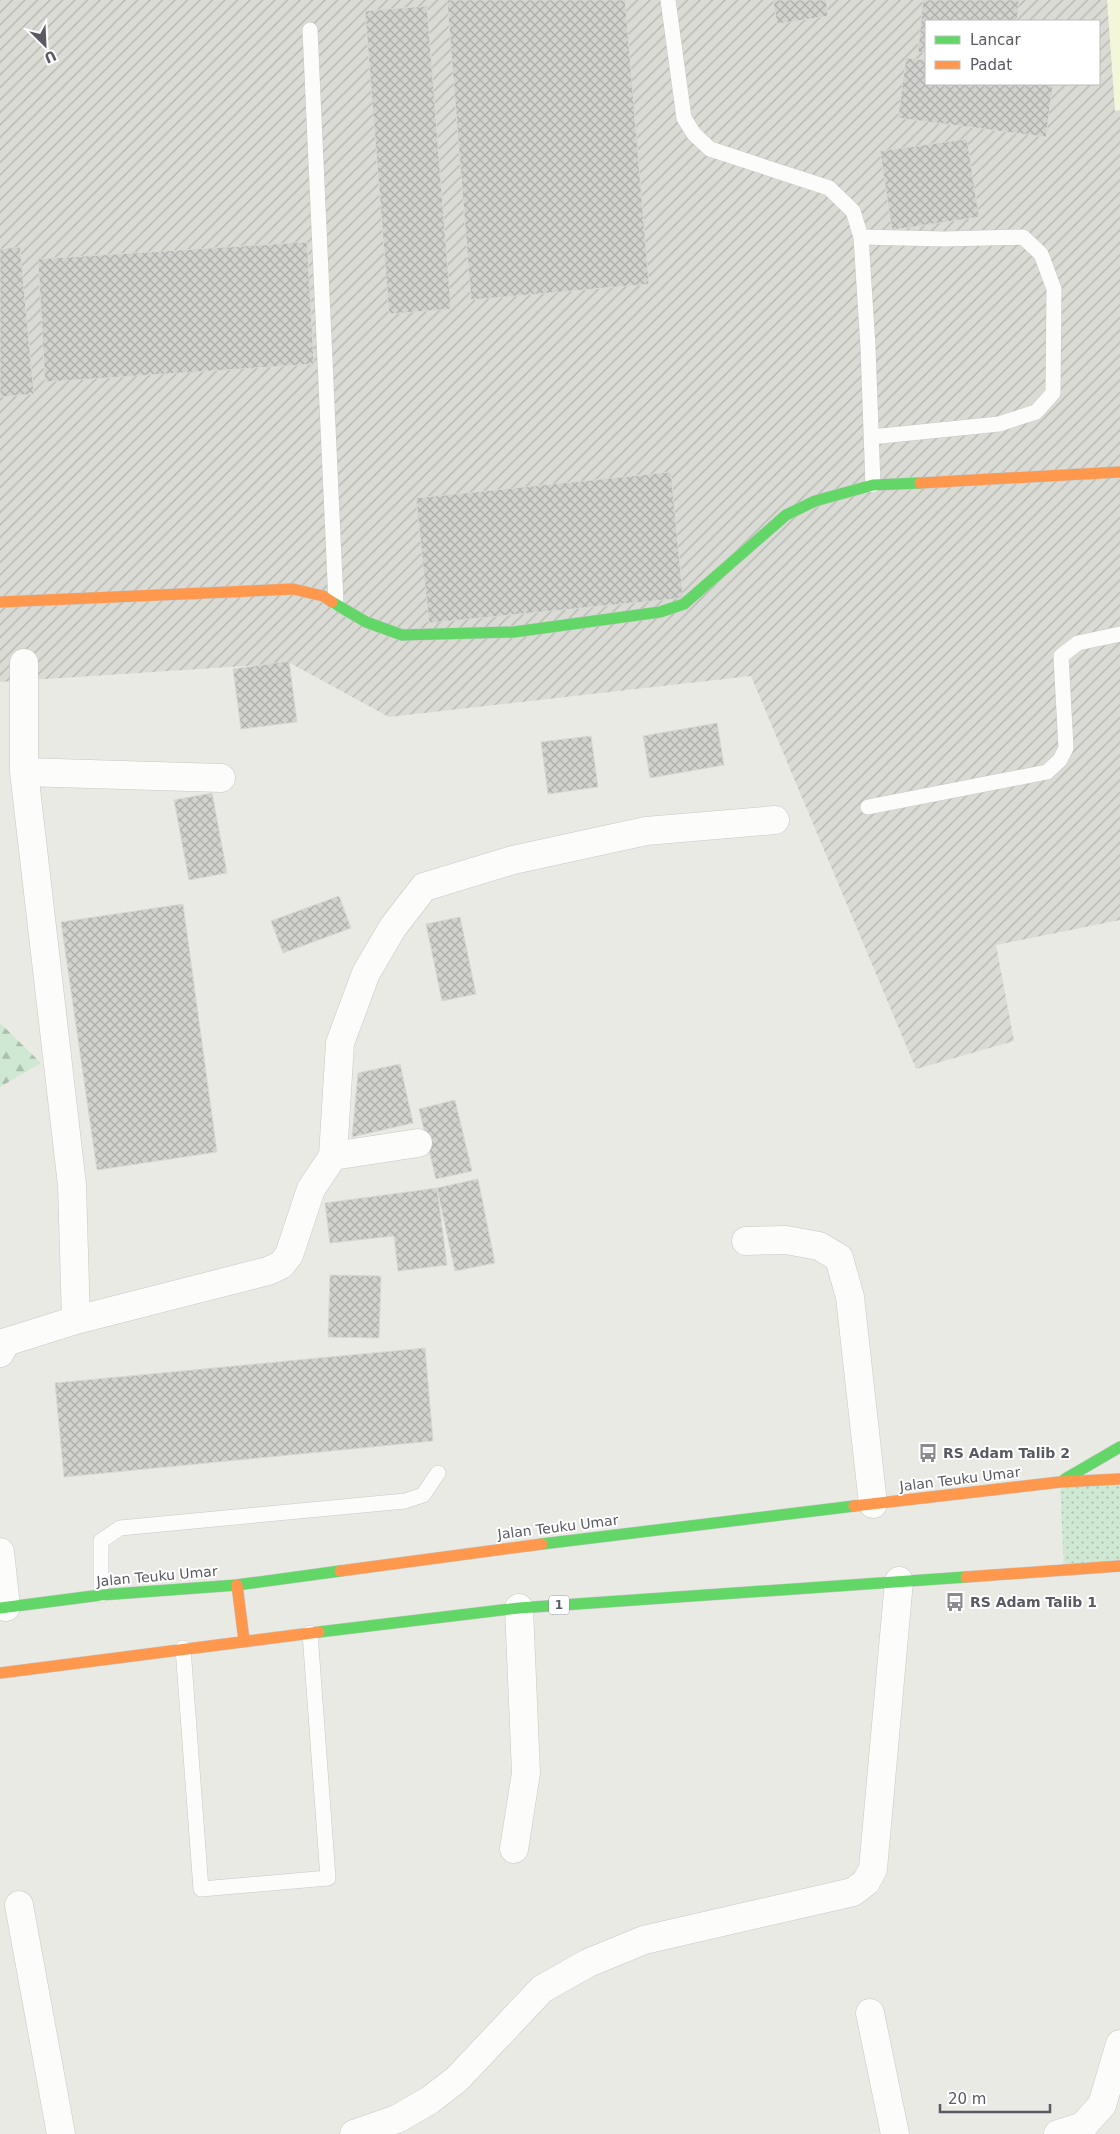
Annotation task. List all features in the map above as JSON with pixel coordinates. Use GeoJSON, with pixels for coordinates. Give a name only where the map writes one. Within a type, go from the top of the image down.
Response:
{"type":"FeatureCollection","features":[{"type":"Feature","properties":{"kind":"main road"},"geometry":{"type":"LineString","coordinates":[[0,602],[293,588],[323,596],[366,622],[402,635],[514,632],[660,612],[684,604],[786,515],[815,501],[873,484],[1120,472]]}},
{"type":"Feature","properties":{"kind":"main road"},"geometry":{"type":"LineString","coordinates":[[1060,1482],[1120,1447]]}},
{"type":"Feature","properties":{"kind":"main road","name":"Jalan Teuku Umar"},"geometry":{"type":"LineString","coordinates":[[3,1608],[101,1595],[238,1584],[518,1547],[1060,1482],[1120,1479]]}},
{"type":"Feature","properties":{"kind":"main road","name":"1"},"geometry":{"type":"LineString","coordinates":[[0,1672],[244,1640],[519,1608],[1120,1566]]}},
{"type":"Feature","properties":{"kind":"main road"},"geometry":{"type":"LineString","coordinates":[[238,1584],[244,1640]]}},
{"type":"Feature","properties":{"kind":"street"},"geometry":{"type":"LineString","coordinates":[[24,663],[24,772],[72,1185],[76,1320]]}},
{"type":"Feature","properties":{"kind":"street"},"geometry":{"type":"LineString","coordinates":[[24,772],[221,778]]}},
{"type":"Feature","properties":{"kind":"street"},"geometry":{"type":"LineString","coordinates":[[0,1353],[6,1342],[76,1320],[268,1272],[281,1265],[290,1255],[311,1189],[333,1156],[340,1043],[366,973],[394,927],[424,887],[513,860],[646,831],[775,820]]}},
{"type":"Feature","properties":{"kind":"street"},"geometry":{"type":"LineString","coordinates":[[333,1156],[418,1144]]}},
{"type":"Feature","properties":{"kind":"street"},"geometry":{"type":"LineString","coordinates":[[746,1241],[786,1240],[819,1246],[839,1258],[850,1297],[873,1504]]}},
{"type":"Feature","properties":{"kind":"street"},"geometry":{"type":"LineString","coordinates":[[0,1552],[3,1608]]}},
{"type":"Feature","properties":{"kind":"street"},"geometry":{"type":"LineString","coordinates":[[354,2134],[397,2119],[430,2100],[457,2079],[542,1990],[588,1963],[644,1940],[853,1892],[866,1882],[873,1869],[899,1581]]}},
{"type":"Feature","properties":{"kind":"street"},"geometry":{"type":"LineString","coordinates":[[514,1849],[526,1773],[519,1608]]}},
{"type":"Feature","properties":{"kind":"street"},"geometry":{"type":"LineString","coordinates":[[19,1905],[61,2134]]}},
{"type":"Feature","properties":{"kind":"street"},"geometry":{"type":"LineString","coordinates":[[870,2013],[895,2134]]}},
{"type":"Feature","properties":{"kind":"street"},"geometry":{"type":"LineString","coordinates":[[1074,2131],[1102,2105],[1120,2044]]}},
{"type":"Feature","properties":{"kind":"lane"},"geometry":{"type":"LineString","coordinates":[[668,0],[684,118],[694,134],[710,149],[829,188],[853,211],[861,237],[873,484]]}},
{"type":"Feature","properties":{"kind":"lane"},"geometry":{"type":"LineString","coordinates":[[310,30],[336,604]]}},
{"type":"Feature","properties":{"kind":"lane"},"geometry":{"type":"LineString","coordinates":[[861,237],[944,239],[1023,237],[1041,254],[1054,288],[1053,393],[1036,412],[999,424],[871,437]]}},
{"type":"Feature","properties":{"kind":"lane"},"geometry":{"type":"LineString","coordinates":[[868,807],[1047,772],[1060,760],[1066,748],[1061,656],[1078,643],[1120,634]]}},
{"type":"Feature","properties":{"kind":"lane"},"geometry":{"type":"LineString","coordinates":[[101,1595],[101,1541],[120,1528],[405,1501],[423,1496],[438,1473]]}},
{"type":"Feature","properties":{"kind":"lane"},"geometry":{"type":"LineString","coordinates":[[183,1648],[201,1889],[328,1878],[310,1633]]}},
{"type":"Feature","properties":{"kind":"shaded area"},"geometry":{"type":"Polygon","coordinates":[[[0,0],[1107,0],[1115,111],[1120,110],[1120,920],[996,945],[1014,1041],[916,1069],[751,676],[389,717],[290,663],[0,682],[0,0]]]}},
{"type":"Feature","properties":{"kind":"shaded area"},"geometry":{"type":"Polygon","coordinates":[[[1107,0],[1120,0],[1120,110],[1115,111],[1107,0]]]}},
{"type":"Feature","properties":{"kind":"green space"},"geometry":{"type":"Polygon","coordinates":[[[0,1023],[41,1063],[0,1087],[0,1023]]]}},
{"type":"Feature","properties":{"kind":"green space"},"geometry":{"type":"Polygon","coordinates":[[[1120,1478],[1120,1566],[1064,1570],[1060,1482],[1120,1478]]]}},
{"type":"Feature","properties":{"kind":"building"},"geometry":{"type":"Polygon","coordinates":[[[447,0],[625,0],[649,284],[471,300],[447,0]]]}},
{"type":"Feature","properties":{"kind":"building"},"geometry":{"type":"Polygon","coordinates":[[[773,0],[826,0],[828,16],[777,24],[773,0]]]}},
{"type":"Feature","properties":{"kind":"building"},"geometry":{"type":"Polygon","coordinates":[[[923,0],[1019,0],[1017,20],[925,20],[925,53],[918,52],[923,0]]]}},
{"type":"Feature","properties":{"kind":"building"},"geometry":{"type":"Polygon","coordinates":[[[427,6],[451,309],[389,314],[365,11],[427,6]]]}},
{"type":"Feature","properties":{"kind":"building"},"geometry":{"type":"Polygon","coordinates":[[[906,58],[925,60],[925,85],[1053,85],[1046,137],[898,118],[906,58]]]}},
{"type":"Feature","properties":{"kind":"building"},"geometry":{"type":"Polygon","coordinates":[[[967,139],[979,217],[892,230],[880,151],[967,139]]]}},
{"type":"Feature","properties":{"kind":"building"},"geometry":{"type":"Polygon","coordinates":[[[307,242],[314,364],[45,382],[38,259],[307,242]]]}},
{"type":"Feature","properties":{"kind":"building"},"geometry":{"type":"Polygon","coordinates":[[[20,247],[34,394],[0,397],[0,249],[20,247]]]}},
{"type":"Feature","properties":{"kind":"building"},"geometry":{"type":"Polygon","coordinates":[[[671,472],[683,598],[429,623],[416,498],[671,472]]]}},
{"type":"Feature","properties":{"kind":"building"},"geometry":{"type":"Polygon","coordinates":[[[289,661],[297,722],[241,729],[233,669],[289,661]]]}},
{"type":"Feature","properties":{"kind":"building"},"geometry":{"type":"Polygon","coordinates":[[[717,723],[724,765],[650,778],[643,736],[717,723]]]}},
{"type":"Feature","properties":{"kind":"building"},"geometry":{"type":"Polygon","coordinates":[[[591,736],[598,787],[548,794],[541,742],[591,736]]]}},
{"type":"Feature","properties":{"kind":"building"},"geometry":{"type":"Polygon","coordinates":[[[212,793],[227,873],[189,880],[174,800],[212,793]]]}},
{"type":"Feature","properties":{"kind":"building"},"geometry":{"type":"Polygon","coordinates":[[[339,896],[351,928],[283,953],[271,921],[339,896]]]}},
{"type":"Feature","properties":{"kind":"building"},"geometry":{"type":"Polygon","coordinates":[[[183,904],[217,1152],[97,1170],[61,922],[183,904]]]}},
{"type":"Feature","properties":{"kind":"building"},"geometry":{"type":"Polygon","coordinates":[[[460,917],[476,994],[442,1001],[426,924],[460,917]]]}},
{"type":"Feature","properties":{"kind":"building"},"geometry":{"type":"Polygon","coordinates":[[[400,1064],[413,1123],[352,1137],[358,1073],[400,1064]]]}},
{"type":"Feature","properties":{"kind":"building"},"geometry":{"type":"Polygon","coordinates":[[[455,1100],[472,1171],[436,1179],[419,1109],[455,1100]]]}},
{"type":"Feature","properties":{"kind":"building"},"geometry":{"type":"Polygon","coordinates":[[[478,1179],[495,1263],[455,1271],[437,1188],[478,1179]]]}},
{"type":"Feature","properties":{"kind":"building"},"geometry":{"type":"Polygon","coordinates":[[[437,1188],[447,1265],[398,1271],[394,1236],[330,1243],[325,1203],[437,1188]]]}},
{"type":"Feature","properties":{"kind":"building"},"geometry":{"type":"Polygon","coordinates":[[[330,1275],[381,1276],[379,1338],[328,1337],[330,1275]]]}},
{"type":"Feature","properties":{"kind":"building"},"geometry":{"type":"Polygon","coordinates":[[[425,1348],[433,1441],[64,1477],[55,1383],[425,1348]]]}},
{"type":"Feature","properties":{"kind":"traffic: fast"},"geometry":{"type":"LineString","coordinates":[[332,602],[366,622],[402,635],[514,632],[660,612],[684,604],[786,515],[815,501],[873,485],[920,483]]}},
{"type":"Feature","properties":{"kind":"traffic: fast"},"geometry":{"type":"LineString","coordinates":[[1065,1479],[1120,1447]]}},
{"type":"Feature","properties":{"kind":"traffic: fast"},"geometry":{"type":"LineString","coordinates":[[542,1544],[854,1506]]}},
{"type":"Feature","properties":{"kind":"traffic: fast"},"geometry":{"type":"LineString","coordinates":[[0,1608],[101,1595],[237,1585],[340,1571]]}},
{"type":"Feature","properties":{"kind":"traffic: fast"},"geometry":{"type":"LineString","coordinates":[[319,1632],[519,1608],[966,1577]]}},
{"type":"Feature","properties":{"kind":"traffic: slow"},"geometry":{"type":"LineString","coordinates":[[920,483],[1120,472]]}},
{"type":"Feature","properties":{"kind":"traffic: slow"},"geometry":{"type":"LineString","coordinates":[[0,602],[293,589],[323,596],[332,602]]}},
{"type":"Feature","properties":{"kind":"traffic: slow"},"geometry":{"type":"LineString","coordinates":[[854,1506],[1060,1482],[1120,1479]]}},
{"type":"Feature","properties":{"kind":"traffic: slow"},"geometry":{"type":"LineString","coordinates":[[340,1571],[542,1544]]}},
{"type":"Feature","properties":{"kind":"traffic: slow"},"geometry":{"type":"LineString","coordinates":[[966,1577],[1120,1566]]}},
{"type":"Feature","properties":{"kind":"traffic: slow"},"geometry":{"type":"LineString","coordinates":[[237,1585],[244,1640]]}},
{"type":"Feature","properties":{"kind":"traffic: slow"},"geometry":{"type":"LineString","coordinates":[[0,1673],[319,1632]]}},
{"type":"Feature","properties":{"kind":"place","name":"RS Adam Talib 2"},"geometry":{"type":"Point","coordinates":[928,1453]}},
{"type":"Feature","properties":{"kind":"place","name":"RS Adam Talib 1"},"geometry":{"type":"Point","coordinates":[955,1602]}}]}
